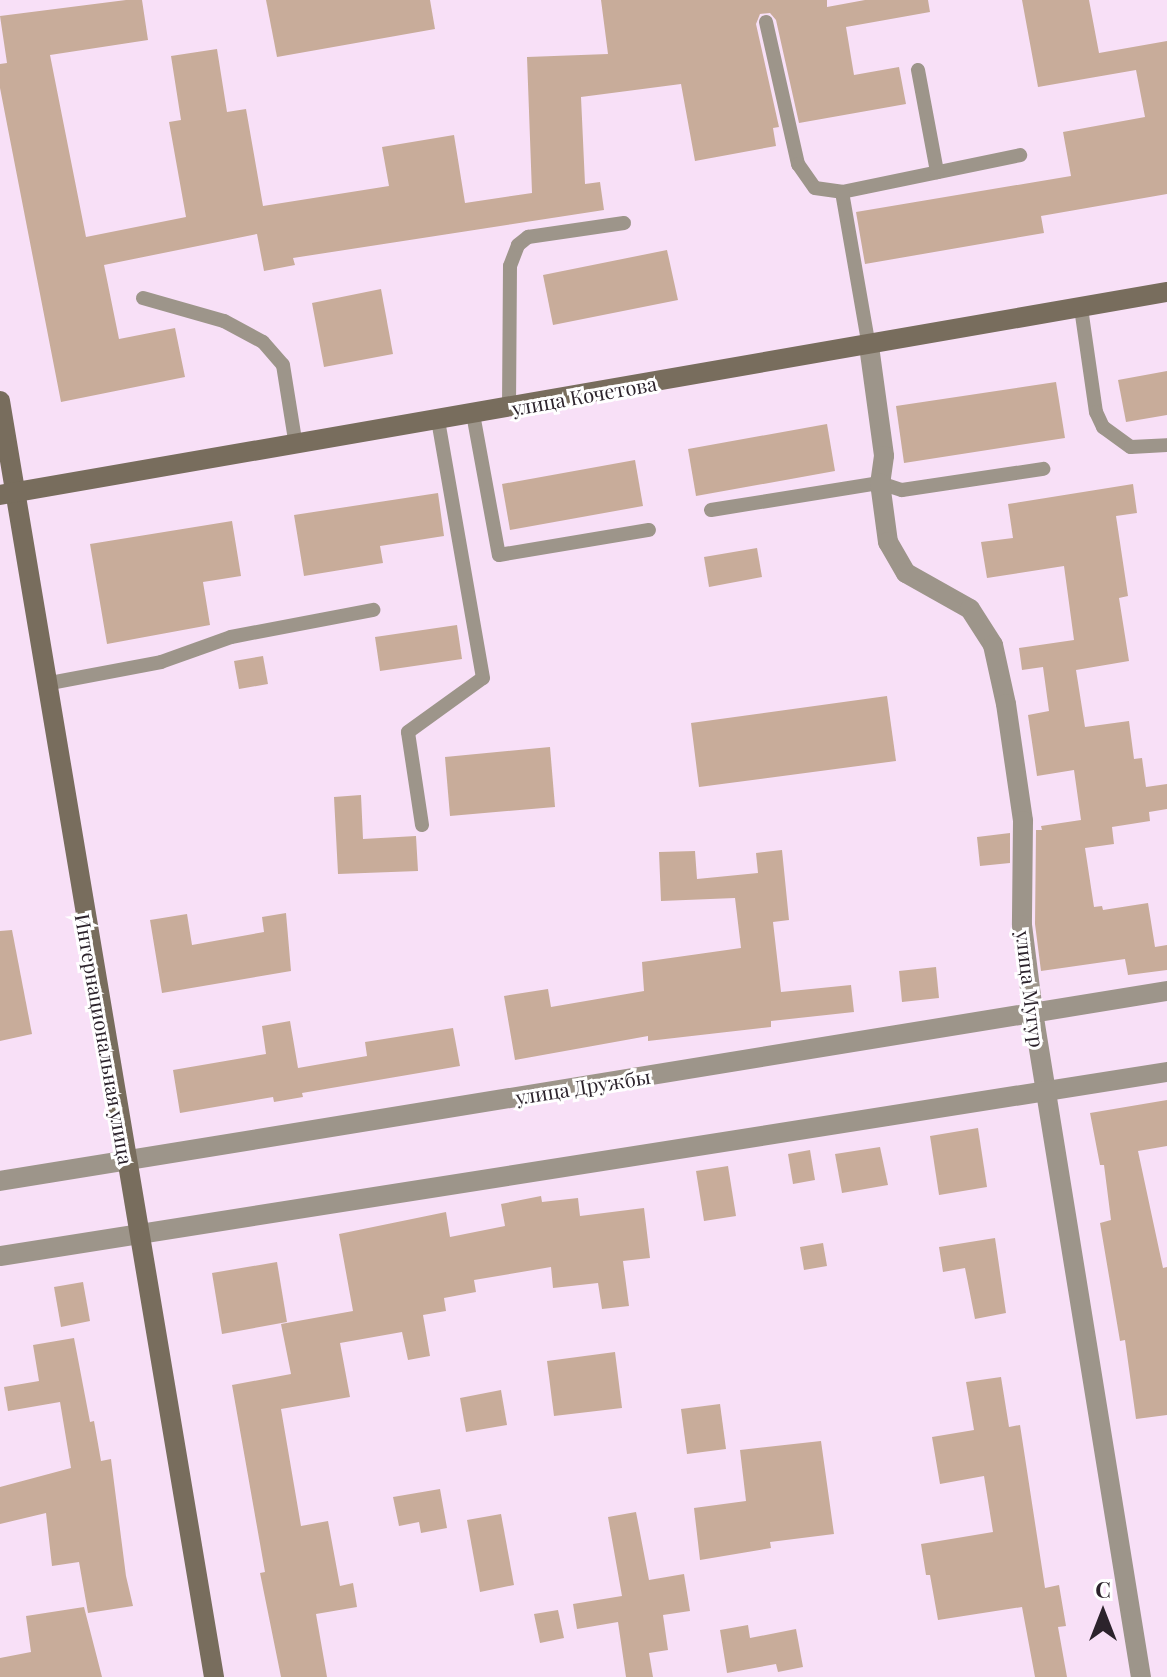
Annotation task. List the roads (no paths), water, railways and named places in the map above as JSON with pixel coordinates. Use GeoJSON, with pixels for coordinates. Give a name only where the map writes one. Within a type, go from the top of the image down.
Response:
{"type":"FeatureCollection","features":[{"type":"Feature","properties":{"kind":"street","name":"улица Кочетова"},"geometry":{"type":"LineString","coordinates":[[7,494],[1167,292]]}},
{"type":"Feature","properties":{"kind":"street","name":"улица Мугур"},"geometry":{"type":"LineString","coordinates":[[869,346],[884,456],[880,483],[888,542],[906,573],[970,609],[993,645],[1023,821],[1022,925],[1033,1012],[1141,1677]]}},
{"type":"Feature","properties":{"kind":"street","name":"Интернациональная улица"},"geometry":{"type":"LineString","coordinates":[[0,401],[7,494],[45,684],[214,1677]]}},
{"type":"Feature","properties":{"kind":"street","name":"улица Дружбы"},"geometry":{"type":"LineString","coordinates":[[0,1181],[1167,991]]}},
{"type":"Feature","properties":{"kind":"street"},"geometry":{"type":"LineString","coordinates":[[0,1256],[1167,1072]]}},
{"type":"Feature","properties":{"kind":"lane"},"geometry":{"type":"LineString","coordinates":[[766,22],[798,164],[815,188],[842,192],[1020,155]]}},
{"type":"Feature","properties":{"kind":"lane"},"geometry":{"type":"LineString","coordinates":[[918,70],[937,172]]}},
{"type":"Feature","properties":{"kind":"lane"},"geometry":{"type":"LineString","coordinates":[[842,192],[869,346]]}},
{"type":"Feature","properties":{"kind":"lane"},"geometry":{"type":"LineString","coordinates":[[509,408],[510,266],[518,245],[528,237],[624,223]]}},
{"type":"Feature","properties":{"kind":"lane"},"geometry":{"type":"LineString","coordinates":[[143,298],[224,321],[263,342],[283,365],[296,446]]}},
{"type":"Feature","properties":{"kind":"lane"},"geometry":{"type":"LineString","coordinates":[[1081,308],[1096,412],[1103,427],[1131,447],[1167,445]]}},
{"type":"Feature","properties":{"kind":"lane"},"geometry":{"type":"LineString","coordinates":[[473,414],[499,555],[649,530]]}},
{"type":"Feature","properties":{"kind":"lane"},"geometry":{"type":"LineString","coordinates":[[422,825],[408,732],[483,678],[438,420]]}},
{"type":"Feature","properties":{"kind":"lane"},"geometry":{"type":"LineString","coordinates":[[711,510],[880,483],[902,490],[1043,469]]}},
{"type":"Feature","properties":{"kind":"lane"},"geometry":{"type":"LineString","coordinates":[[45,684],[161,662],[231,637],[373,610]]}}]}
